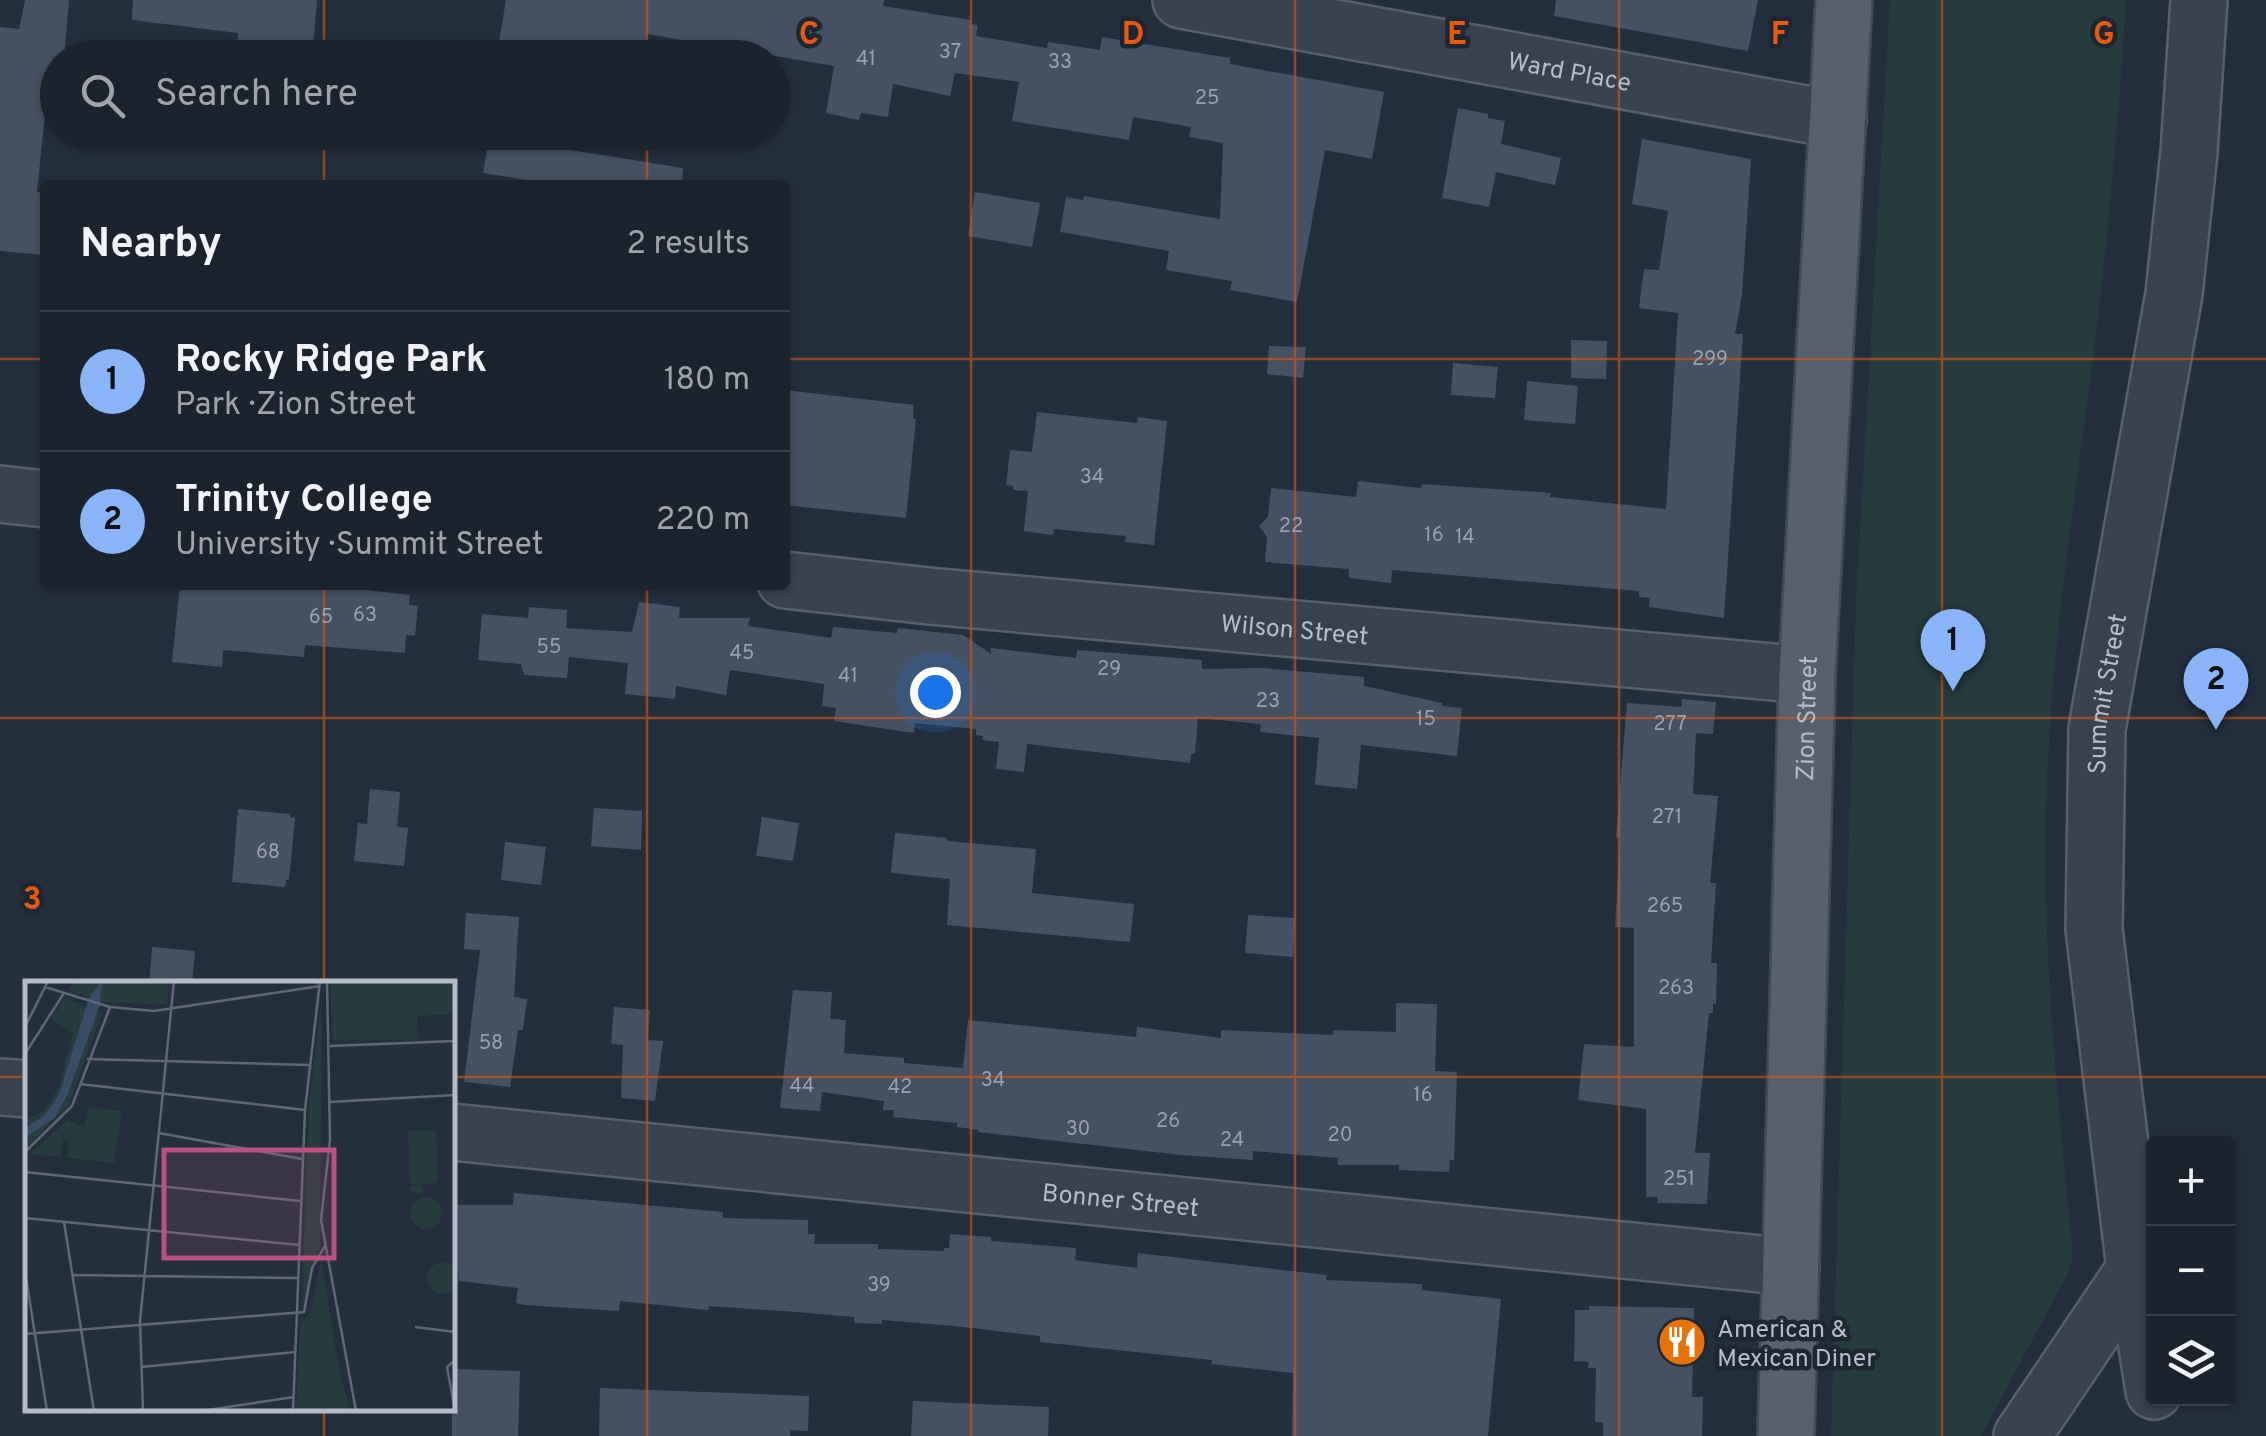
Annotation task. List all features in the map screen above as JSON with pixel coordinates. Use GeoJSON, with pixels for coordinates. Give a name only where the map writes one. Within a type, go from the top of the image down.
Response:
{"type":"FeatureCollection","features":[{"type":"Feature","properties":{"kind":"main road","name":"Zion Street"},"geometry":{"type":"LineString","coordinates":[[1786,1436],[1807,674],[1844,0]]}},
{"type":"Feature","properties":{"kind":"street","name":"Ward Place"},"geometry":{"type":"LineString","coordinates":[[1182,0],[1838,120]]}},
{"type":"Feature","properties":{"kind":"street","name":"Summit Street"},"geometry":{"type":"LineString","coordinates":[[2146,1340],[2094,929],[2098,729],[2174,294],[2190,152],[2200,0]]}},
{"type":"Feature","properties":{"kind":"street"},"geometry":{"type":"LineString","coordinates":[[0,494],[40,498]]}},
{"type":"Feature","properties":{"kind":"street","name":"Wilson Street"},"geometry":{"type":"LineString","coordinates":[[790,580],[1807,674]]}},
{"type":"Feature","properties":{"kind":"street"},"geometry":{"type":"LineString","coordinates":[[0,1086],[25,1089]]}},
{"type":"Feature","properties":{"kind":"street","name":"Bonner Street"},"geometry":{"type":"LineString","coordinates":[[455,1132],[1790,1267]]}},
{"type":"Feature","properties":{"kind":"street"},"geometry":{"type":"LineString","coordinates":[[2022,1436],[2135,1269]]}},
{"type":"Feature","properties":{"kind":"street"},"geometry":{"type":"LineString","coordinates":[[2156,1406],[2160,1436]]}},
{"type":"Feature","properties":{"kind":"green space"},"geometry":{"type":"Polygon","coordinates":[[[1890,0],[2126,0],[2110,207],[2062,597],[2047,782],[2048,960],[2073,1257],[1981,1436],[1831,1436],[1856,602],[1890,0]]]}},
{"type":"Feature","properties":{"kind":"building"},"geometry":{"type":"Polygon","coordinates":[[[25,0],[69,0],[66,40],[40,40],[40,255],[0,251],[0,27],[19,29],[25,0]]]}},
{"type":"Feature","properties":{"kind":"building"},"geometry":{"type":"Polygon","coordinates":[[[133,0],[317,0],[314,40],[237,40],[238,33],[132,20],[133,0]]]}},
{"type":"Feature","properties":{"kind":"building"},"geometry":{"type":"Polygon","coordinates":[[[506,0],[884,0],[883,6],[971,20],[970,24],[978,25],[976,36],[1047,48],[1048,42],[1100,50],[1102,37],[1230,58],[1230,64],[1384,92],[1372,159],[1325,150],[1297,302],[1230,290],[1232,281],[1166,270],[1169,251],[1060,232],[1066,197],[1083,200],[1084,196],[1220,219],[1223,143],[1189,137],[1191,127],[1133,117],[1129,140],[1012,121],[1019,82],[955,73],[950,96],[893,84],[888,117],[861,113],[859,120],[826,113],[834,66],[790,58],[790,40],[682,40],[647,34],[645,40],[499,40],[506,0]]]}},
{"type":"Feature","properties":{"kind":"building"},"geometry":{"type":"Polygon","coordinates":[[[1556,0],[1758,0],[1748,51],[1554,16],[1556,0]]]}},
{"type":"Feature","properties":{"kind":"building"},"geometry":{"type":"Polygon","coordinates":[[[1458,108],[1505,121],[1501,144],[1561,158],[1555,185],[1496,172],[1489,207],[1442,198],[1458,108]]]}},
{"type":"Feature","properties":{"kind":"building"},"geometry":{"type":"Polygon","coordinates":[[[1642,139],[1751,159],[1742,295],[1735,334],[1743,334],[1724,618],[1649,607],[1650,598],[1639,597],[1639,591],[1392,570],[1391,583],[1349,578],[1349,569],[1265,562],[1267,537],[1259,526],[1268,517],[1271,488],[1356,497],[1358,481],[1421,488],[1422,484],[1551,493],[1550,497],[1666,509],[1678,313],[1639,308],[1644,269],[1659,270],[1668,211],[1632,204],[1642,139]]]}},
{"type":"Feature","properties":{"kind":"building"},"geometry":{"type":"Polygon","coordinates":[[[487,150],[570,150],[683,168],[682,180],[527,180],[483,173],[487,150]]]}},
{"type":"Feature","properties":{"kind":"building"},"geometry":{"type":"Polygon","coordinates":[[[975,192],[1040,203],[1032,247],[968,236],[975,192]]]}},
{"type":"Feature","properties":{"kind":"building"},"geometry":{"type":"Polygon","coordinates":[[[1571,340],[1607,341],[1606,379],[1571,378],[1571,340]]]}},
{"type":"Feature","properties":{"kind":"building"},"geometry":{"type":"Polygon","coordinates":[[[1269,346],[1306,347],[1303,378],[1267,374],[1269,346]]]}},
{"type":"Feature","properties":{"kind":"building"},"geometry":{"type":"Polygon","coordinates":[[[1453,363],[1498,367],[1495,398],[1451,395],[1453,363]]]}},
{"type":"Feature","properties":{"kind":"building"},"geometry":{"type":"Polygon","coordinates":[[[1527,381],[1578,386],[1575,424],[1524,420],[1527,381]]]}},
{"type":"Feature","properties":{"kind":"building"},"geometry":{"type":"Polygon","coordinates":[[[790,391],[914,405],[906,518],[790,506],[790,391]]]}},
{"type":"Feature","properties":{"kind":"building"},"geometry":{"type":"Polygon","coordinates":[[[1037,412],[1137,423],[1138,417],[1167,421],[1154,545],[1125,542],[1126,536],[1054,529],[1053,535],[1024,531],[1028,491],[1006,485],[1010,450],[1032,452],[1037,412]]]}},
{"type":"Feature","properties":{"kind":"building"},"geometry":{"type":"Polygon","coordinates":[[[179,590],[367,590],[410,595],[409,605],[418,606],[415,636],[406,635],[405,653],[305,645],[304,657],[223,650],[222,667],[172,662],[179,590]]]}},
{"type":"Feature","properties":{"kind":"building"},"geometry":{"type":"Polygon","coordinates":[[[639,602],[680,607],[679,618],[750,618],[748,626],[831,638],[833,627],[897,633],[898,628],[963,635],[991,654],[991,648],[1076,658],[1077,650],[1202,660],[1202,669],[1262,668],[1364,677],[1364,686],[1462,708],[1457,756],[1361,745],[1357,789],[1315,785],[1319,738],[1260,732],[1261,724],[1198,718],[1195,754],[1191,754],[1190,763],[1027,744],[1024,772],[996,769],[999,742],[982,740],[976,729],[915,723],[914,733],[834,721],[836,708],[822,706],[824,684],[730,670],[726,695],[676,686],[675,699],[625,694],[628,663],[569,657],[567,678],[524,675],[521,664],[478,660],[482,614],[528,618],[529,607],[567,610],[566,628],[632,632],[639,602]]]}},
{"type":"Feature","properties":{"kind":"building"},"geometry":{"type":"Polygon","coordinates":[[[1682,699],[1716,702],[1713,734],[1696,733],[1693,794],[1718,796],[1710,883],[1716,883],[1711,963],[1717,963],[1716,1004],[1713,1013],[1709,1013],[1695,1153],[1710,1153],[1707,1204],[1657,1203],[1658,1197],[1646,1197],[1646,1109],[1578,1100],[1584,1044],[1634,1047],[1634,928],[1615,927],[1620,838],[1616,837],[1627,703],[1682,707],[1682,699]]]}},
{"type":"Feature","properties":{"kind":"building"},"geometry":{"type":"Polygon","coordinates":[[[370,789],[400,792],[397,827],[408,828],[404,866],[354,861],[358,823],[367,824],[370,789]]]}},
{"type":"Feature","properties":{"kind":"building"},"geometry":{"type":"Polygon","coordinates":[[[594,808],[642,811],[641,850],[591,846],[594,808]]]}},
{"type":"Feature","properties":{"kind":"building"},"geometry":{"type":"Polygon","coordinates":[[[238,809],[290,814],[295,818],[285,887],[232,882],[238,809]]]}},
{"type":"Feature","properties":{"kind":"building"},"geometry":{"type":"Polygon","coordinates":[[[762,817],[799,823],[793,861],[756,856],[762,817]]]}},
{"type":"Feature","properties":{"kind":"building"},"geometry":{"type":"Polygon","coordinates":[[[895,833],[1036,849],[1032,893],[1134,904],[1130,942],[947,925],[950,879],[891,873],[895,833]]]}},
{"type":"Feature","properties":{"kind":"building"},"geometry":{"type":"Polygon","coordinates":[[[505,842],[546,847],[541,885],[501,880],[505,842]]]}},
{"type":"Feature","properties":{"kind":"building"},"geometry":{"type":"Polygon","coordinates":[[[466,913],[519,917],[514,997],[527,999],[510,1087],[464,1082],[480,950],[464,949],[466,913]]]}},
{"type":"Feature","properties":{"kind":"building"},"geometry":{"type":"Polygon","coordinates":[[[1248,915],[1295,918],[1293,957],[1245,953],[1248,915]]]}},
{"type":"Feature","properties":{"kind":"building"},"geometry":{"type":"Polygon","coordinates":[[[152,947],[195,951],[192,981],[149,981],[152,947]]]}},
{"type":"Feature","properties":{"kind":"building"},"geometry":{"type":"Polygon","coordinates":[[[793,990],[832,992],[830,1019],[846,1020],[844,1053],[963,1068],[968,1020],[1136,1037],[1137,1027],[1221,1038],[1221,1030],[1333,1035],[1333,1030],[1396,1032],[1396,1003],[1437,1004],[1435,1071],[1457,1072],[1454,1160],[1450,1160],[1449,1172],[1399,1170],[1399,1165],[1338,1165],[1338,1158],[1253,1151],[1253,1160],[1181,1155],[978,1132],[957,1127],[957,1123],[893,1117],[894,1110],[883,1110],[884,1101],[822,1092],[820,1111],[780,1108],[793,990]]]}},
{"type":"Feature","properties":{"kind":"building"},"geometry":{"type":"Polygon","coordinates":[[[614,1007],[650,1010],[648,1040],[663,1041],[655,1101],[621,1098],[623,1045],[611,1044],[614,1007]]]}},
{"type":"Feature","properties":{"kind":"building"},"geometry":{"type":"Polygon","coordinates":[[[514,1193],[723,1212],[723,1218],[808,1220],[808,1234],[815,1234],[814,1244],[878,1244],[878,1249],[944,1251],[949,1248],[950,1234],[991,1237],[991,1241],[1076,1248],[1075,1260],[1137,1268],[1138,1253],[1326,1275],[1326,1280],[1422,1284],[1422,1290],[1501,1299],[1488,1436],[1292,1436],[1293,1373],[1211,1364],[1212,1360],[1040,1342],[1040,1336],[955,1326],[882,1320],[882,1324],[854,1323],[854,1317],[797,1312],[709,1306],[708,1310],[620,1301],[619,1311],[524,1305],[516,1303],[518,1288],[455,1280],[455,1205],[513,1205],[514,1193]]]}},
{"type":"Feature","properties":{"kind":"building"},"geometry":{"type":"Polygon","coordinates":[[[1589,1306],[1694,1308],[1692,1397],[1703,1397],[1702,1436],[1603,1436],[1603,1422],[1595,1422],[1596,1368],[1588,1368],[1589,1362],[1574,1361],[1575,1310],[1589,1310],[1589,1306]]]}},
{"type":"Feature","properties":{"kind":"building"},"geometry":{"type":"Polygon","coordinates":[[[455,1369],[520,1371],[518,1436],[452,1436],[455,1369]]]}},
{"type":"Feature","properties":{"kind":"building"},"geometry":{"type":"Polygon","coordinates":[[[600,1388],[809,1396],[808,1431],[790,1430],[790,1436],[599,1436],[600,1388]]]}},
{"type":"Feature","properties":{"kind":"building"},"geometry":{"type":"Polygon","coordinates":[[[913,1401],[1049,1407],[1048,1436],[911,1436],[913,1401]]]}},
{"type":"Feature","properties":{"kind":"place","name":"Rocky Ridge Park"},"geometry":{"type":"Point","coordinates":[1953,691]}},
{"type":"Feature","properties":{"kind":"place","name":"Trinity College"},"geometry":{"type":"Point","coordinates":[2216,730]}},
{"type":"Feature","properties":{"kind":"place","name":"American & Mexican Diner"},"geometry":{"type":"Point","coordinates":[1682,1342]}}]}
